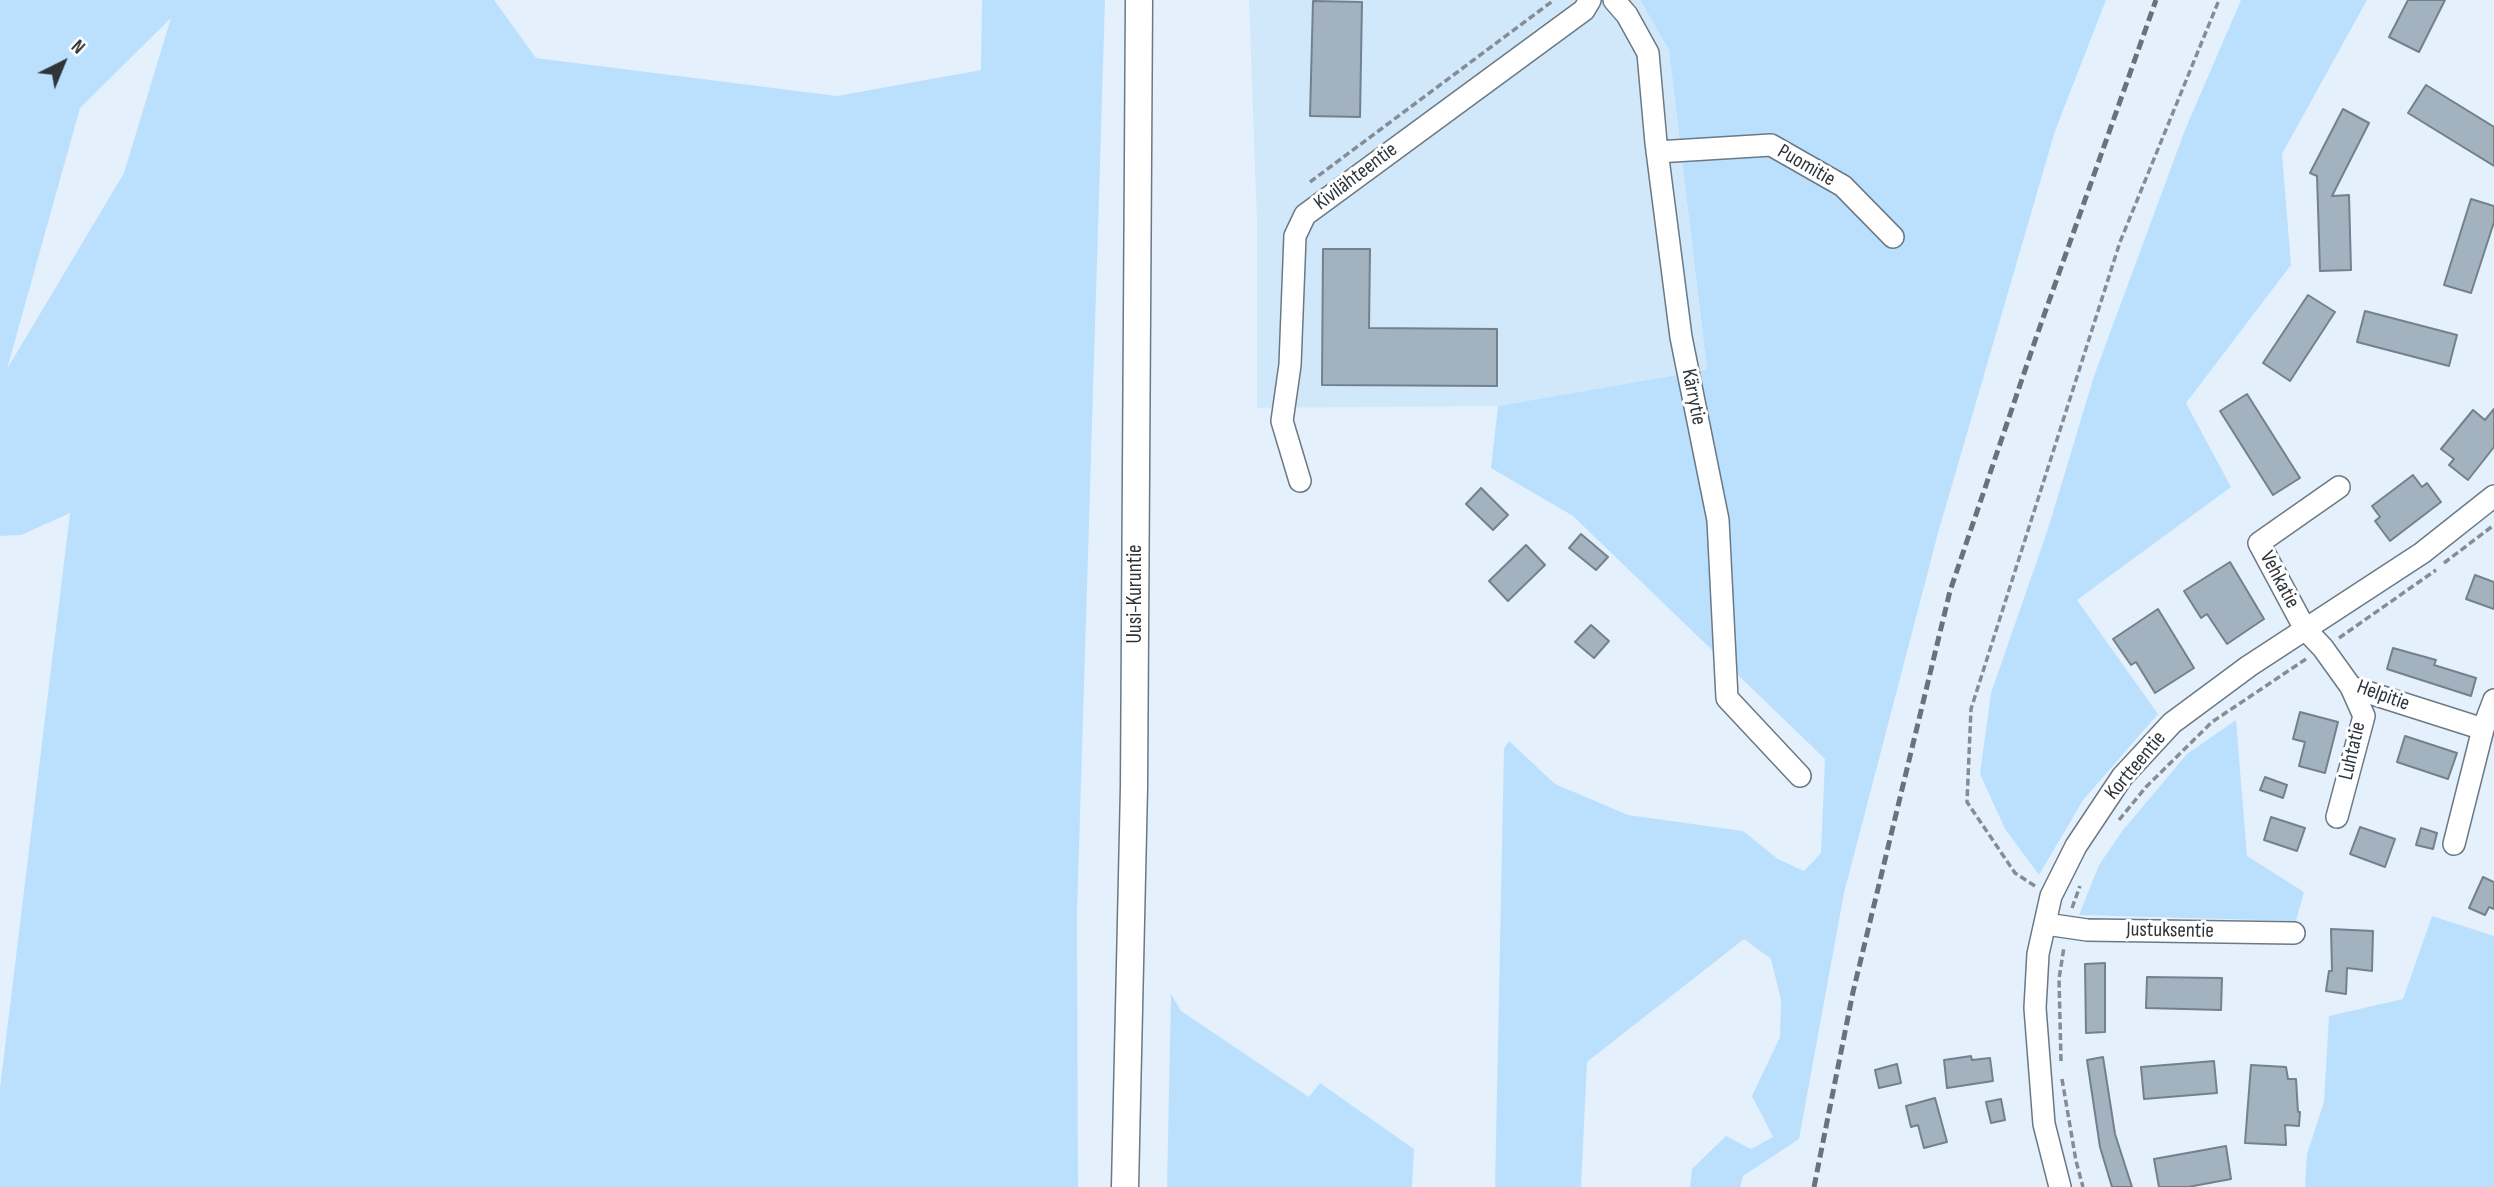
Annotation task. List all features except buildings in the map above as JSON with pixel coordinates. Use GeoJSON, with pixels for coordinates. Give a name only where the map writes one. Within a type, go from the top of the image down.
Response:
{"type":"FeatureCollection","features":[{"type":"Feature","properties":{"kind":"main road","name":"Uusi-Kuruntie"},"geometry":{"type":"LineString","coordinates":[[1125,1187],[1135,787],[1139,0]]}},
{"type":"Feature","properties":{"kind":"street","name":"Kivilähteentie"},"geometry":{"type":"LineString","coordinates":[[1300,481],[1282,421],[1290,365],[1295,236],[1305,215],[1584,10],[1590,0]]}},
{"type":"Feature","properties":{"kind":"street","name":"Kärrytie"},"geometry":{"type":"LineString","coordinates":[[1614,0],[1627,15],[1648,52],[1657,152],[1681,337],[1718,520],[1727,698],[1800,776]]}},
{"type":"Feature","properties":{"kind":"street","name":"Puomitie"},"geometry":{"type":"LineString","coordinates":[[1657,152],[1771,145],[1843,186],[1893,237]]}},
{"type":"Feature","properties":{"kind":"street","name":"Vehkatie"},"geometry":{"type":"LineString","coordinates":[[2305,629],[2259,543],[2339,486]]}},
{"type":"Feature","properties":{"kind":"street","name":"Kortteentie"},"geometry":{"type":"LineString","coordinates":[[2060,1187],[2045,1124],[2035,1008],[2038,954],[2057,925],[2051,896],[2076,846],[2122,777],[2172,723],[2249,666],[2422,553],[2494,496]]}},
{"type":"Feature","properties":{"kind":"street","name":"Helpitie"},"geometry":{"type":"LineString","coordinates":[[2305,629],[2351,687],[2483,729]]}},
{"type":"Feature","properties":{"kind":"street","name":"Luhtatie"},"geometry":{"type":"LineString","coordinates":[[2337,817],[2364,716],[2351,687]]}},
{"type":"Feature","properties":{"kind":"street"},"geometry":{"type":"LineString","coordinates":[[2454,844],[2483,729],[2494,700]]}},
{"type":"Feature","properties":{"kind":"street","name":"Justuksentie"},"geometry":{"type":"LineString","coordinates":[[2057,925],[2087,930],[2294,933]]}},
{"type":"Feature","properties":{"kind":"path"},"geometry":{"type":"LineString","coordinates":[[1310,182],[1554,0]]}},
{"type":"Feature","properties":{"kind":"path"},"geometry":{"type":"LineString","coordinates":[[2051,896],[2015,873],[1967,802],[1971,709],[2120,242],[2219,0]]}},
{"type":"Feature","properties":{"kind":"path"},"geometry":{"type":"LineString","coordinates":[[2114,826],[2146,787],[2212,722],[2406,593],[2494,525]]}},
{"type":"Feature","properties":{"kind":"path"},"geometry":{"type":"LineString","coordinates":[[2081,883],[2073,904],[2057,925],[2061,1072],[2083,1187]]}},
{"type":"Feature","properties":{"kind":"shaded area"},"geometry":{"type":"Polygon","coordinates":[[[0,0],[494,0],[536,58],[837,96],[981,70],[982,0],[1105,0],[1077,913],[1078,1187],[0,1187],[0,1088],[70,513],[21,535],[0,536],[0,0]],[[171,18],[80,108],[7,369],[124,173],[171,18]]]}},
{"type":"Feature","properties":{"kind":"shaded area"},"geometry":{"type":"Polygon","coordinates":[[[1249,0],[1640,0],[1669,50],[1707,371],[1498,406],[1257,408],[1257,223],[1249,0]]]}},
{"type":"Feature","properties":{"kind":"shaded area"},"geometry":{"type":"Polygon","coordinates":[[[1640,0],[2106,0],[2055,131],[1938,533],[1844,893],[1799,1139],[1743,1176],[1740,1187],[1690,1187],[1692,1169],[1726,1136],[1751,1149],[1773,1137],[1752,1096],[1780,1037],[1781,1000],[1771,959],[1744,939],[1587,1062],[1581,1187],[1495,1187],[1504,749],[1509,741],[1555,784],[1628,815],[1743,831],[1778,859],[1804,871],[1821,853],[1825,759],[1573,516],[1491,468],[1498,406],[1707,370],[1669,50],[1640,0]]]}},
{"type":"Feature","properties":{"kind":"shaded area"},"geometry":{"type":"Polygon","coordinates":[[[2241,0],[2367,0],[2282,154],[2291,265],[2186,403],[2231,487],[2077,600],[2158,714],[2083,800],[2039,875],[2005,829],[1980,774],[1991,693],[2048,529],[2094,376],[2185,130],[2241,0]]]}},
{"type":"Feature","properties":{"kind":"shaded area"},"geometry":{"type":"Polygon","coordinates":[[[2236,720],[2247,856],[2304,892],[2296,921],[2079,915],[2099,865],[2123,830],[2187,754],[2236,720]]]}},
{"type":"Feature","properties":{"kind":"shaded area"},"geometry":{"type":"Polygon","coordinates":[[[2432,916],[2494,936],[2494,1187],[2305,1187],[2307,1154],[2324,1102],[2329,1016],[2403,999],[2432,916]]]}},
{"type":"Feature","properties":{"kind":"shaded area"},"geometry":{"type":"Polygon","coordinates":[[[1171,994],[1181,1011],[1309,1097],[1320,1083],[1414,1149],[1412,1187],[1167,1187],[1171,994]]]}},
{"type":"Feature","properties":{"kind":"railway"},"geometry":{"type":"LineString","coordinates":[[1814,1187],[1853,992],[1950,591],[2037,335],[2156,0]]}}]}
